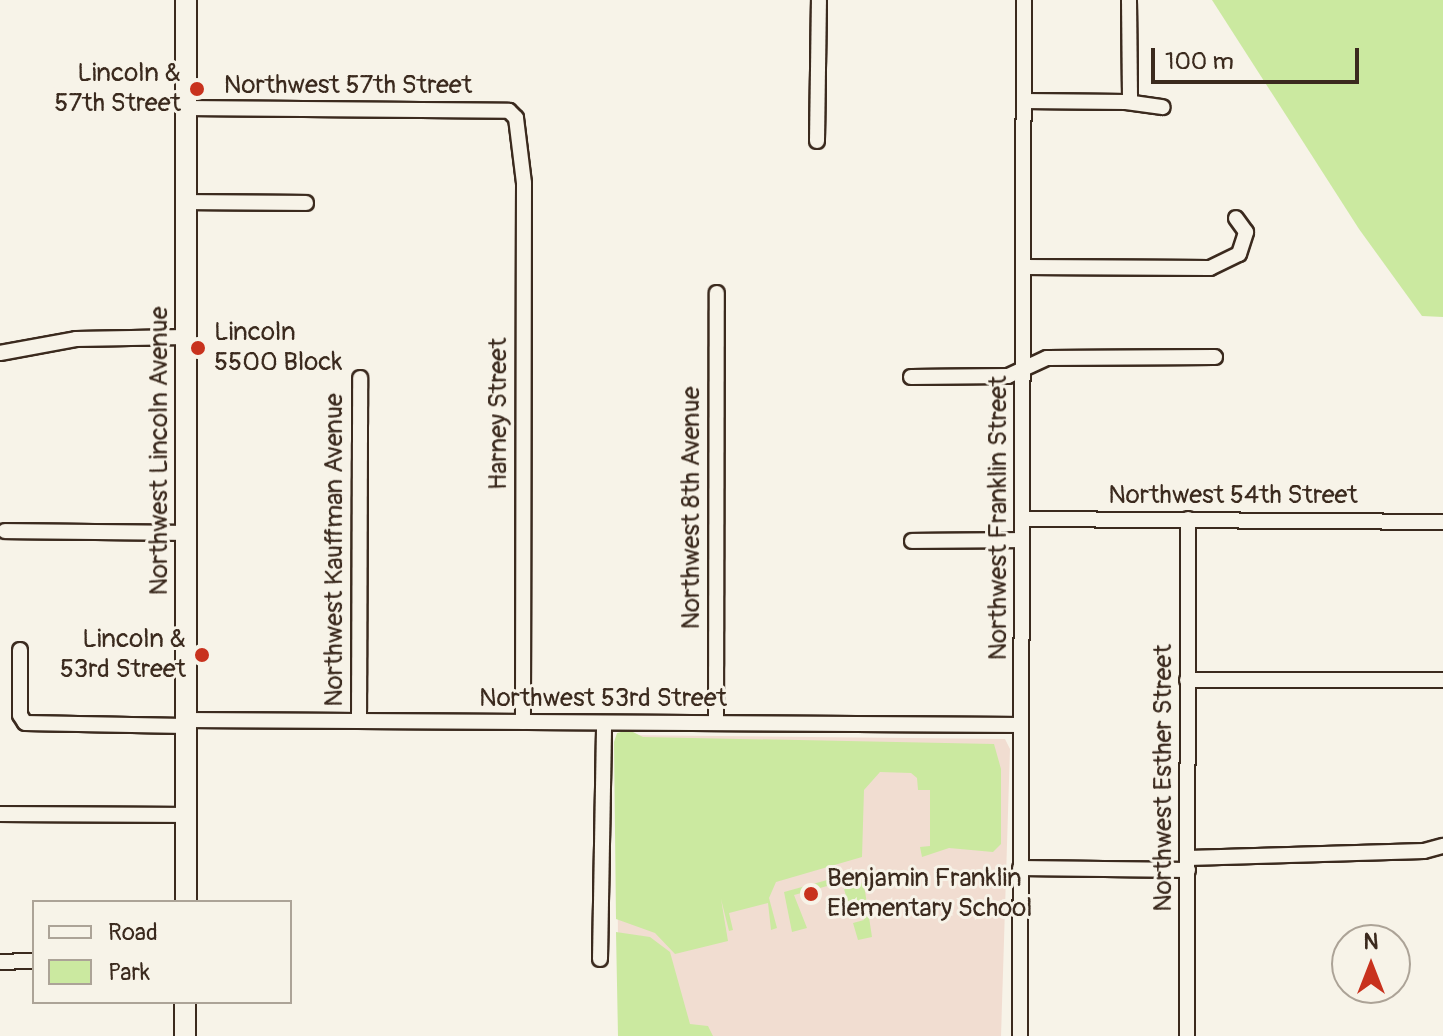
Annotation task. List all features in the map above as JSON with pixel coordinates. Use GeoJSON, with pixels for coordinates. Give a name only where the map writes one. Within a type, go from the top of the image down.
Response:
{"type":"FeatureCollection","features":[{"type":"Feature","properties":{"kind":"street","name":"Northwest Lincoln Avenue"},"geometry":{"type":"LineString","coordinates":[[186,0],[186,900]]}},
{"type":"Feature","properties":{"kind":"street"},"geometry":{"type":"LineString","coordinates":[[817,141],[819,0]]}},
{"type":"Feature","properties":{"kind":"street","name":"Northwest Franklin Street"},"geometry":{"type":"LineString","coordinates":[[1020,1036],[1024,0]]}},
{"type":"Feature","properties":{"kind":"street"},"geometry":{"type":"LineString","coordinates":[[1129,0],[1130,102]]}},
{"type":"Feature","properties":{"kind":"street"},"geometry":{"type":"LineString","coordinates":[[1024,101],[1130,102],[1163,107]]}},
{"type":"Feature","properties":{"kind":"street","name":"Northwest 57th Street"},"geometry":{"type":"LineString","coordinates":[[186,108],[509,111]]}},
{"type":"Feature","properties":{"kind":"street","name":"Harney Street"},"geometry":{"type":"LineString","coordinates":[[509,111],[516,118],[524,183],[523,722]]}},
{"type":"Feature","properties":{"kind":"street"},"geometry":{"type":"LineString","coordinates":[[186,202],[306,203]]}},
{"type":"Feature","properties":{"kind":"street"},"geometry":{"type":"LineString","coordinates":[[1024,267],[1219,266],[1239,254],[1245,243],[1246,232],[1236,218]]}},
{"type":"Feature","properties":{"kind":"street","name":"Northwest 8th Avenue"},"geometry":{"type":"LineString","coordinates":[[716,723],[717,293]]}},
{"type":"Feature","properties":{"kind":"street"},"geometry":{"type":"LineString","coordinates":[[0,353],[76,339],[186,337]]}},
{"type":"Feature","properties":{"kind":"street"},"geometry":{"type":"LineString","coordinates":[[911,377],[1008,376],[1047,358],[1215,357]]}},
{"type":"Feature","properties":{"kind":"street","name":"Northwest Kauffman Avenue"},"geometry":{"type":"LineString","coordinates":[[359,721],[360,378]]}},
{"type":"Feature","properties":{"kind":"street","name":"Northwest 54th Street"},"geometry":{"type":"LineString","coordinates":[[1023,519],[1443,522]]}},
{"type":"Feature","properties":{"kind":"street","name":"Northwest Esther Street"},"geometry":{"type":"LineString","coordinates":[[1187,1036],[1188,519]]}},
{"type":"Feature","properties":{"kind":"street"},"geometry":{"type":"LineString","coordinates":[[5,531],[185,533]]}},
{"type":"Feature","properties":{"kind":"street"},"geometry":{"type":"LineString","coordinates":[[912,541],[1022,540]]}},
{"type":"Feature","properties":{"kind":"street","name":"Northwest 53rd Street"},"geometry":{"type":"LineString","coordinates":[[20,650],[20,715],[25,723],[359,721],[1021,725]]}},
{"type":"Feature","properties":{"kind":"street"},"geometry":{"type":"LineString","coordinates":[[1187,680],[1443,680]]}},
{"type":"Feature","properties":{"kind":"street"},"geometry":{"type":"LineString","coordinates":[[600,959],[604,723]]}},
{"type":"Feature","properties":{"kind":"street"},"geometry":{"type":"LineString","coordinates":[[0,814],[186,815]]}},
{"type":"Feature","properties":{"kind":"street"},"geometry":{"type":"LineString","coordinates":[[1020,868],[1188,864],[1424,851],[1443,846]]}},
{"type":"Feature","properties":{"kind":"street"},"geometry":{"type":"LineString","coordinates":[[0,962],[32,961]]}},
{"type":"Feature","properties":{"kind":"street"},"geometry":{"type":"LineString","coordinates":[[185,1004],[185,1036]]}},
{"type":"Feature","properties":{"kind":"shaded area","name":"Benjamin Franklin Elementary School"},"geometry":{"type":"Polygon","coordinates":[[[624,735],[1005,739],[1010,749],[1001,1036],[619,1036],[616,742],[624,735]]]}},
{"type":"Feature","properties":{"kind":"green space"},"geometry":{"type":"Polygon","coordinates":[[[1212,0],[1443,0],[1443,317],[1422,316],[1359,229],[1212,0]]]}},
{"type":"Feature","properties":{"kind":"green space"},"geometry":{"type":"Polygon","coordinates":[[[629,730],[643,737],[994,744],[1001,769],[1001,844],[993,852],[949,848],[922,857],[920,847],[930,846],[930,790],[918,790],[917,778],[911,773],[880,772],[864,790],[862,857],[776,882],[769,898],[777,928],[771,930],[768,903],[729,913],[733,930],[729,931],[721,899],[728,941],[675,954],[655,933],[616,919],[614,742],[617,733],[629,730]]]}},
{"type":"Feature","properties":{"kind":"green space"},"geometry":{"type":"Polygon","coordinates":[[[856,872],[865,891],[872,937],[858,940],[853,923],[864,920],[859,901],[848,903],[842,882],[794,895],[807,928],[792,932],[784,892],[856,872]]]}},
{"type":"Feature","properties":{"kind":"green space"},"geometry":{"type":"Polygon","coordinates":[[[616,932],[650,937],[670,952],[690,1024],[708,1026],[713,1036],[618,1036],[616,932]]]}},
{"type":"Feature","properties":{"kind":"place","name":"Lincoln & 57th Street"},"geometry":{"type":"Point","coordinates":[197,89]}},
{"type":"Feature","properties":{"kind":"place","name":"Lincoln 5500 Block"},"geometry":{"type":"Point","coordinates":[198,348]}},
{"type":"Feature","properties":{"kind":"place","name":"Lincoln & 53rd Street"},"geometry":{"type":"Point","coordinates":[202,655]}},
{"type":"Feature","properties":{"kind":"place","name":"Benjamin Franklin Elementary School"},"geometry":{"type":"Point","coordinates":[811,894]}}]}
